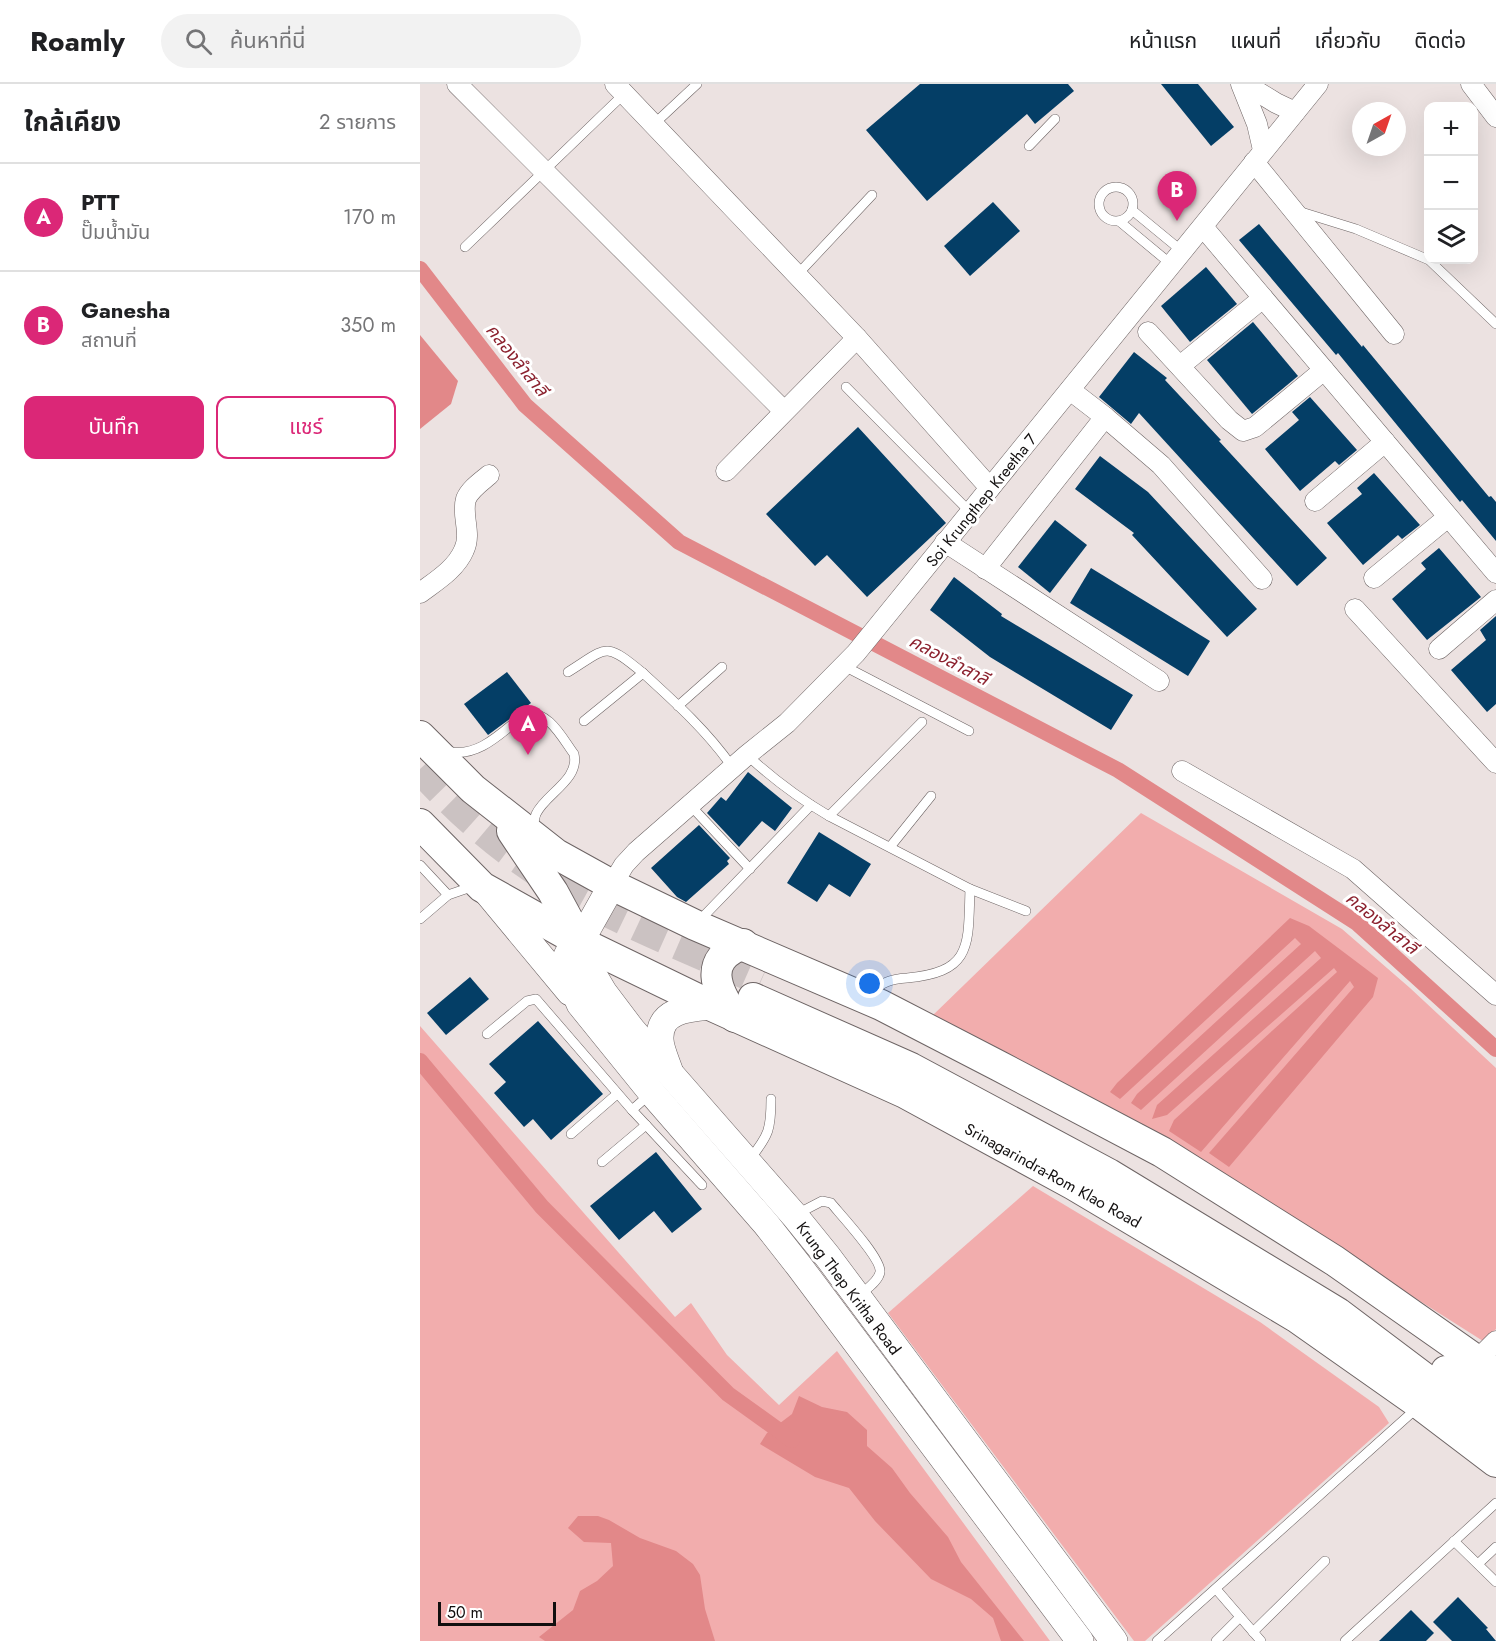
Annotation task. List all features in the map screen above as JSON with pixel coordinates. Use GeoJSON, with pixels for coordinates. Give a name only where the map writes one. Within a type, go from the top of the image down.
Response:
{"type":"FeatureCollection","features":[{"type":"Feature","properties":{"kind":"main road"},"geometry":{"type":"LineString","coordinates":[[420,735],[473,789],[556,854],[612,885],[695,925],[866,999],[999,1065],[1162,1152],[1335,1261],[1490,1364]]}},
{"type":"Feature","properties":{"kind":"main road"},"geometry":{"type":"LineString","coordinates":[[495,806],[553,892],[580,942]]}},
{"type":"Feature","properties":{"kind":"main road"},"geometry":{"type":"LineString","coordinates":[[420,824],[480,885],[580,1004]]}},
{"type":"Feature","properties":{"kind":"main road"},"geometry":{"type":"LineString","coordinates":[[480,885],[580,942]]}},
{"type":"Feature","properties":{"kind":"main road","name":"Krung Thep Kritha Road"},"geometry":{"type":"LineString","coordinates":[[612,885],[580,942],[570,950],[565,968],[580,1004],[652,1094],[766,1224],[1080,1641]]}},
{"type":"Feature","properties":{"kind":"main road","name":"Krung Thep Kritha Road"},"geometry":{"type":"LineString","coordinates":[[580,942],[591,971],[604,993],[632,1030],[652,1094],[748,1161],[794,1215],[1114,1641]]}},
{"type":"Feature","properties":{"kind":"main road","name":"Srinagarindra-Rom Klao Road"},"geometry":{"type":"LineString","coordinates":[[580,942],[741,1001],[911,1068],[1109,1174],[1338,1313],[1482,1436],[1496,1462]]}},
{"type":"Feature","properties":{"kind":"main road"},"geometry":{"type":"LineString","coordinates":[[741,1001],[722,998],[717,987],[716,976],[717,968],[727,952],[743,944]]}},
{"type":"Feature","properties":{"kind":"main road"},"geometry":{"type":"LineString","coordinates":[[652,1094],[663,1023],[675,1012],[688,1008],[741,1001]]}},
{"type":"Feature","properties":{"kind":"main road","name":"Srinagarindra-Rom Klao Road"},"geometry":{"type":"LineString","coordinates":[[741,1001],[919,1052],[1116,1158],[1334,1288],[1405,1342],[1496,1405]]}},
{"type":"Feature","properties":{"kind":"main road","name":"Srinagarindra-Rom Klao Road"},"geometry":{"type":"LineString","coordinates":[[741,1001],[1074,1185],[1296,1317],[1421,1405],[1482,1436]]}},
{"type":"Feature","properties":{"kind":"main road"},"geometry":{"type":"LineString","coordinates":[[860,1347],[881,1330]]}},
{"type":"Feature","properties":{"kind":"main road"},"geometry":{"type":"LineString","coordinates":[[1482,1436],[1496,1450]]}},
{"type":"Feature","properties":{"kind":"street"},"geometry":{"type":"LineString","coordinates":[[457,84],[784,411]]}},
{"type":"Feature","properties":{"kind":"street"},"geometry":{"type":"LineString","coordinates":[[1243,84],[1295,112]]}},
{"type":"Feature","properties":{"kind":"street"},"geometry":{"type":"LineString","coordinates":[[1243,84],[1257,124],[1259,156],[1293,210],[1394,334]]}},
{"type":"Feature","properties":{"kind":"street","name":"Soi Krungthep Kreetha 7"},"geometry":{"type":"LineString","coordinates":[[612,885],[624,865],[636,852],[787,723],[850,660],[1318,84]]}},
{"type":"Feature","properties":{"kind":"street"},"geometry":{"type":"LineString","coordinates":[[1471,84],[1496,117]]}},
{"type":"Feature","properties":{"kind":"street"},"geometry":{"type":"LineString","coordinates":[[620,89],[857,338],[990,488]]}},
{"type":"Feature","properties":{"kind":"street"},"geometry":{"type":"LineString","coordinates":[[1203,227],[1496,573]]}},
{"type":"Feature","properties":{"kind":"street"},"geometry":{"type":"LineString","coordinates":[[1180,366],[1263,298]]}},
{"type":"Feature","properties":{"kind":"street"},"geometry":{"type":"LineString","coordinates":[[1148,332],[1229,420],[1243,431],[1255,427],[1324,370]]}},
{"type":"Feature","properties":{"kind":"street"},"geometry":{"type":"LineString","coordinates":[[726,471],[857,338]]}},
{"type":"Feature","properties":{"kind":"street"},"geometry":{"type":"LineString","coordinates":[[1070,390],[1161,465],[1262,579]]}},
{"type":"Feature","properties":{"kind":"street"},"geometry":{"type":"LineString","coordinates":[[985,569],[1105,417]]}},
{"type":"Feature","properties":{"kind":"street"},"geometry":{"type":"LineString","coordinates":[[1315,501],[1385,442]]}},
{"type":"Feature","properties":{"kind":"street"},"geometry":{"type":"LineString","coordinates":[[420,593],[451,568],[463,552],[467,543],[466,499],[470,492],[489,475]]}},
{"type":"Feature","properties":{"kind":"street"},"geometry":{"type":"LineString","coordinates":[[1374,579],[1448,517]]}},
{"type":"Feature","properties":{"kind":"street"},"geometry":{"type":"LineString","coordinates":[[945,542],[1159,681]]}},
{"type":"Feature","properties":{"kind":"street"},"geometry":{"type":"LineString","coordinates":[[1439,649],[1496,600]]}},
{"type":"Feature","properties":{"kind":"street"},"geometry":{"type":"LineString","coordinates":[[1355,609],[1496,764]]}},
{"type":"Feature","properties":{"kind":"street"},"geometry":{"type":"LineString","coordinates":[[1182,771],[1353,868],[1496,995]]}},
{"type":"Feature","properties":{"kind":"lane"},"geometry":{"type":"LineString","coordinates":[[653,125],[697,84]]}},
{"type":"Feature","properties":{"kind":"lane"},"geometry":{"type":"LineString","coordinates":[[465,247],[544,172],[620,89]]}},
{"type":"Feature","properties":{"kind":"lane"},"geometry":{"type":"LineString","coordinates":[[1029,146],[1055,119]]}},
{"type":"Feature","properties":{"kind":"lane"},"geometry":{"type":"LineString","coordinates":[[1119,221],[1130,215],[1133,199],[1126,189],[1115,186],[1104,190],[1098,200],[1100,212],[1108,220],[1119,221],[1177,259]]}},
{"type":"Feature","properties":{"kind":"lane"},"geometry":{"type":"LineString","coordinates":[[797,275],[872,195]]}},
{"type":"Feature","properties":{"kind":"lane"},"geometry":{"type":"LineString","coordinates":[[1132,210],[1177,259]]}},
{"type":"Feature","properties":{"kind":"lane"},"geometry":{"type":"LineString","coordinates":[[1293,210],[1356,229],[1429,260],[1496,324]]}},
{"type":"Feature","properties":{"kind":"lane"},"geometry":{"type":"LineString","coordinates":[[846,387],[970,512]]}},
{"type":"Feature","properties":{"kind":"lane"},"geometry":{"type":"LineString","coordinates":[[568,672],[600,652],[609,650],[620,655],[643,673],[717,745],[740,762],[767,773],[829,816],[970,889],[1026,911]]}},
{"type":"Feature","properties":{"kind":"lane"},"geometry":{"type":"LineString","coordinates":[[850,660],[969,731]]}},
{"type":"Feature","properties":{"kind":"lane"},"geometry":{"type":"LineString","coordinates":[[678,706],[722,667]]}},
{"type":"Feature","properties":{"kind":"lane"},"geometry":{"type":"LineString","coordinates":[[584,721],[643,673]]}},
{"type":"Feature","properties":{"kind":"lane"},"geometry":{"type":"LineString","coordinates":[[420,735],[442,749],[464,753],[475,751],[525,714],[532,712],[548,720],[576,759],[571,774],[537,813],[532,836]]}},
{"type":"Feature","properties":{"kind":"lane"},"geometry":{"type":"LineString","coordinates":[[829,816],[922,722]]}},
{"type":"Feature","properties":{"kind":"lane"},"geometry":{"type":"LineString","coordinates":[[890,847],[931,795]]}},
{"type":"Feature","properties":{"kind":"lane"},"geometry":{"type":"LineString","coordinates":[[690,805],[750,869]]}},
{"type":"Feature","properties":{"kind":"lane"},"geometry":{"type":"LineString","coordinates":[[695,925],[811,805]]}},
{"type":"Feature","properties":{"kind":"lane"},"geometry":{"type":"LineString","coordinates":[[420,865],[448,895]]}},
{"type":"Feature","properties":{"kind":"lane"},"geometry":{"type":"LineString","coordinates":[[420,920],[448,895],[480,885]]}},
{"type":"Feature","properties":{"kind":"lane"},"geometry":{"type":"LineString","coordinates":[[866,999],[884,982],[894,978],[933,974],[955,964],[963,954],[968,932],[970,889]]}},
{"type":"Feature","properties":{"kind":"lane"},"geometry":{"type":"LineString","coordinates":[[486,1034],[527,1001],[536,999],[617,1094]]}},
{"type":"Feature","properties":{"kind":"lane"},"geometry":{"type":"LineString","coordinates":[[572,1134],[617,1094],[652,1094],[646,1125],[602,1162]]}},
{"type":"Feature","properties":{"kind":"lane"},"geometry":{"type":"LineString","coordinates":[[748,1161],[765,1140],[771,1123],[771,1098]]}},
{"type":"Feature","properties":{"kind":"lane"},"geometry":{"type":"LineString","coordinates":[[646,1125],[702,1185]]}},
{"type":"Feature","properties":{"kind":"lane"},"geometry":{"type":"LineString","coordinates":[[794,1215],[822,1201],[831,1203],[877,1259],[880,1272],[878,1278],[857,1298]]}},
{"type":"Feature","properties":{"kind":"lane"},"geometry":{"type":"LineString","coordinates":[[1157,1641],[1421,1405]]}},
{"type":"Feature","properties":{"kind":"lane"},"geometry":{"type":"LineString","coordinates":[[1346,1641],[1496,1503]]}},
{"type":"Feature","properties":{"kind":"lane"},"geometry":{"type":"LineString","coordinates":[[1454,1541],[1496,1582]]}},
{"type":"Feature","properties":{"kind":"lane"},"geometry":{"type":"LineString","coordinates":[[1478,1564],[1496,1547]]}},
{"type":"Feature","properties":{"kind":"lane"},"geometry":{"type":"LineString","coordinates":[[1253,1632],[1325,1561]]}},
{"type":"Feature","properties":{"kind":"lane"},"geometry":{"type":"LineString","coordinates":[[1216,1589],[1261,1641]]}},
{"type":"Feature","properties":{"kind":"lane"},"geometry":{"type":"LineString","coordinates":[[1216,1641],[1240,1617]]}},
{"type":"Feature","properties":{"kind":"shaded area"},"geometry":{"type":"Polygon","coordinates":[[[420,335],[458,381],[451,404],[420,429],[420,335]]]}},
{"type":"Feature","properties":{"kind":"shaded area"},"geometry":{"type":"Polygon","coordinates":[[[1141,813],[1342,929],[1496,1068],[1496,1329],[1483,1341],[1243,1189],[931,1017],[1141,813]]]}},
{"type":"Feature","properties":{"kind":"shaded area"},"geometry":{"type":"Polygon","coordinates":[[[1290,918],[1309,926],[1378,978],[1373,997],[1229,1167],[1209,1153],[1354,987],[1350,981],[1201,1152],[1169,1131],[1174,1120],[1337,972],[1334,968],[1167,1115],[1152,1119],[1157,1105],[1321,958],[1315,951],[1141,1110],[1131,1103],[1137,1094],[1301,944],[1295,938],[1120,1099],[1110,1092],[1290,918]]]}},
{"type":"Feature","properties":{"kind":"shaded area"},"geometry":{"type":"Polygon","coordinates":[[[420,1026],[675,1317],[691,1303],[727,1355],[779,1405],[837,1351],[1050,1641],[420,1641],[420,1026]]]}},
{"type":"Feature","properties":{"kind":"shaded area"},"geometry":{"type":"Polygon","coordinates":[[[1033,1186],[1260,1322],[1379,1407],[1389,1423],[1145,1641],[1134,1641],[888,1313],[1033,1186]]]}},
{"type":"Feature","properties":{"kind":"shaded area"},"geometry":{"type":"Polygon","coordinates":[[[799,1396],[822,1407],[847,1412],[867,1430],[867,1446],[892,1468],[948,1537],[961,1562],[1024,1641],[1001,1641],[993,1618],[971,1599],[931,1579],[875,1521],[849,1488],[815,1477],[760,1444],[767,1433],[792,1414],[799,1396]]]}},
{"type":"Feature","properties":{"kind":"shaded area"},"geometry":{"type":"Polygon","coordinates":[[[578,1516],[598,1516],[609,1520],[640,1538],[676,1551],[693,1564],[700,1575],[705,1609],[715,1641],[545,1641],[539,1637],[573,1610],[580,1591],[597,1581],[613,1566],[611,1543],[584,1542],[568,1528],[578,1516]]]}},
{"type":"Feature","properties":{"kind":"building"},"geometry":{"type":"Polygon","coordinates":[[[920,84],[1068,84],[1074,91],[1035,124],[1027,114],[927,201],[866,130],[920,84]]]}},
{"type":"Feature","properties":{"kind":"building"},"geometry":{"type":"Polygon","coordinates":[[[1161,84],[1198,84],[1234,127],[1211,146],[1161,84]]]}},
{"type":"Feature","properties":{"kind":"building"},"geometry":{"type":"Polygon","coordinates":[[[993,202],[1020,231],[970,276],[944,246],[993,202]]]}},
{"type":"Feature","properties":{"kind":"building"},"geometry":{"type":"Polygon","coordinates":[[[1259,224],[1489,497],[1491,496],[1496,502],[1496,541],[1462,500],[1460,502],[1338,353],[1336,355],[1239,240],[1259,224]]]}},
{"type":"Feature","properties":{"kind":"building"},"geometry":{"type":"Polygon","coordinates":[[[1206,267],[1237,304],[1190,342],[1161,306],[1206,267]]]}},
{"type":"Feature","properties":{"kind":"building"},"geometry":{"type":"Polygon","coordinates":[[[1253,322],[1298,376],[1252,414],[1207,360],[1253,322]]]}},
{"type":"Feature","properties":{"kind":"building"},"geometry":{"type":"Polygon","coordinates":[[[1134,352],[1167,378],[1165,380],[1221,440],[1219,441],[1327,558],[1297,586],[1139,413],[1131,424],[1099,397],[1134,352]]]}},
{"type":"Feature","properties":{"kind":"building"},"geometry":{"type":"Polygon","coordinates":[[[1310,397],[1357,450],[1339,465],[1335,461],[1300,491],[1265,449],[1299,420],[1292,412],[1310,397]]]}},
{"type":"Feature","properties":{"kind":"building"},"geometry":{"type":"Polygon","coordinates":[[[858,427],[946,523],[867,597],[827,555],[815,566],[766,514],[858,427]]]}},
{"type":"Feature","properties":{"kind":"building"},"geometry":{"type":"Polygon","coordinates":[[[1100,456],[1148,492],[1257,609],[1227,637],[1132,535],[1134,533],[1075,489],[1100,456]]]}},
{"type":"Feature","properties":{"kind":"building"},"geometry":{"type":"Polygon","coordinates":[[[1374,473],[1420,525],[1402,539],[1398,535],[1363,565],[1327,523],[1362,494],[1357,488],[1374,473]]]}},
{"type":"Feature","properties":{"kind":"building"},"geometry":{"type":"Polygon","coordinates":[[[1055,520],[1087,545],[1050,593],[1018,567],[1055,520]]]}},
{"type":"Feature","properties":{"kind":"building"},"geometry":{"type":"Polygon","coordinates":[[[1439,548],[1481,597],[1427,640],[1392,599],[1426,569],[1421,563],[1439,548]]]}},
{"type":"Feature","properties":{"kind":"building"},"geometry":{"type":"Polygon","coordinates":[[[1091,568],[1210,641],[1188,676],[1070,603],[1091,568]]]}},
{"type":"Feature","properties":{"kind":"building"},"geometry":{"type":"Polygon","coordinates":[[[954,577],[1002,614],[1001,616],[1133,695],[1111,730],[990,657],[930,610],[954,577]]]}},
{"type":"Feature","properties":{"kind":"building"},"geometry":{"type":"Polygon","coordinates":[[[1496,616],[1496,704],[1487,712],[1451,670],[1486,640],[1480,630],[1496,616]]]}},
{"type":"Feature","properties":{"kind":"building"},"geometry":{"type":"Polygon","coordinates":[[[507,672],[531,703],[488,735],[464,704],[507,672]]]}},
{"type":"Feature","properties":{"kind":"building"},"geometry":{"type":"Polygon","coordinates":[[[748,772],[792,808],[775,831],[762,821],[739,847],[707,813],[721,797],[726,801],[748,772]]]}},
{"type":"Feature","properties":{"kind":"building"},"geometry":{"type":"Polygon","coordinates":[[[699,825],[730,858],[727,861],[729,864],[686,902],[677,897],[651,868],[699,825]]]}},
{"type":"Feature","properties":{"kind":"building"},"geometry":{"type":"Polygon","coordinates":[[[819,832],[871,864],[850,897],[829,884],[817,902],[787,883],[819,832]]]}},
{"type":"Feature","properties":{"kind":"building"},"geometry":{"type":"Polygon","coordinates":[[[470,977],[489,999],[446,1035],[427,1013],[470,977]]]}},
{"type":"Feature","properties":{"kind":"building"},"geometry":{"type":"Polygon","coordinates":[[[538,1021],[603,1094],[551,1140],[533,1119],[524,1127],[494,1093],[506,1082],[489,1064],[538,1021]]]}},
{"type":"Feature","properties":{"kind":"building"},"geometry":{"type":"Polygon","coordinates":[[[656,1152],[702,1209],[672,1233],[654,1211],[619,1240],[590,1206],[656,1152]]]}},
{"type":"Feature","properties":{"kind":"building"},"geometry":{"type":"Polygon","coordinates":[[[1458,1597],[1488,1628],[1486,1629],[1496,1641],[1452,1641],[1433,1622],[1458,1597]]]}},
{"type":"Feature","properties":{"kind":"building"},"geometry":{"type":"Polygon","coordinates":[[[1411,1610],[1434,1633],[1426,1641],[1379,1641],[1411,1610]]]}},
{"type":"Feature","properties":{"kind":"waterway","name":"คลองลำสาลี"},"geometry":{"type":"LineString","coordinates":[[420,269],[525,405],[679,542],[1118,770],[1357,923],[1496,1049]]}},
{"type":"Feature","properties":{"kind":"waterway"},"geometry":{"type":"LineString","coordinates":[[420,1061],[542,1207],[728,1394],[792,1440]]}},
{"type":"Feature","properties":{"kind":"tunnel"},"geometry":{"type":"LineString","coordinates":[[420,769],[483,831],[552,881],[640,928],[761,981]]}},
{"type":"Feature","properties":{"kind":"place","name":"Ganesha"},"geometry":{"type":"Point","coordinates":[1177,221]}},
{"type":"Feature","properties":{"kind":"place","name":"PTT"},"geometry":{"type":"Point","coordinates":[528,755]}}]}
